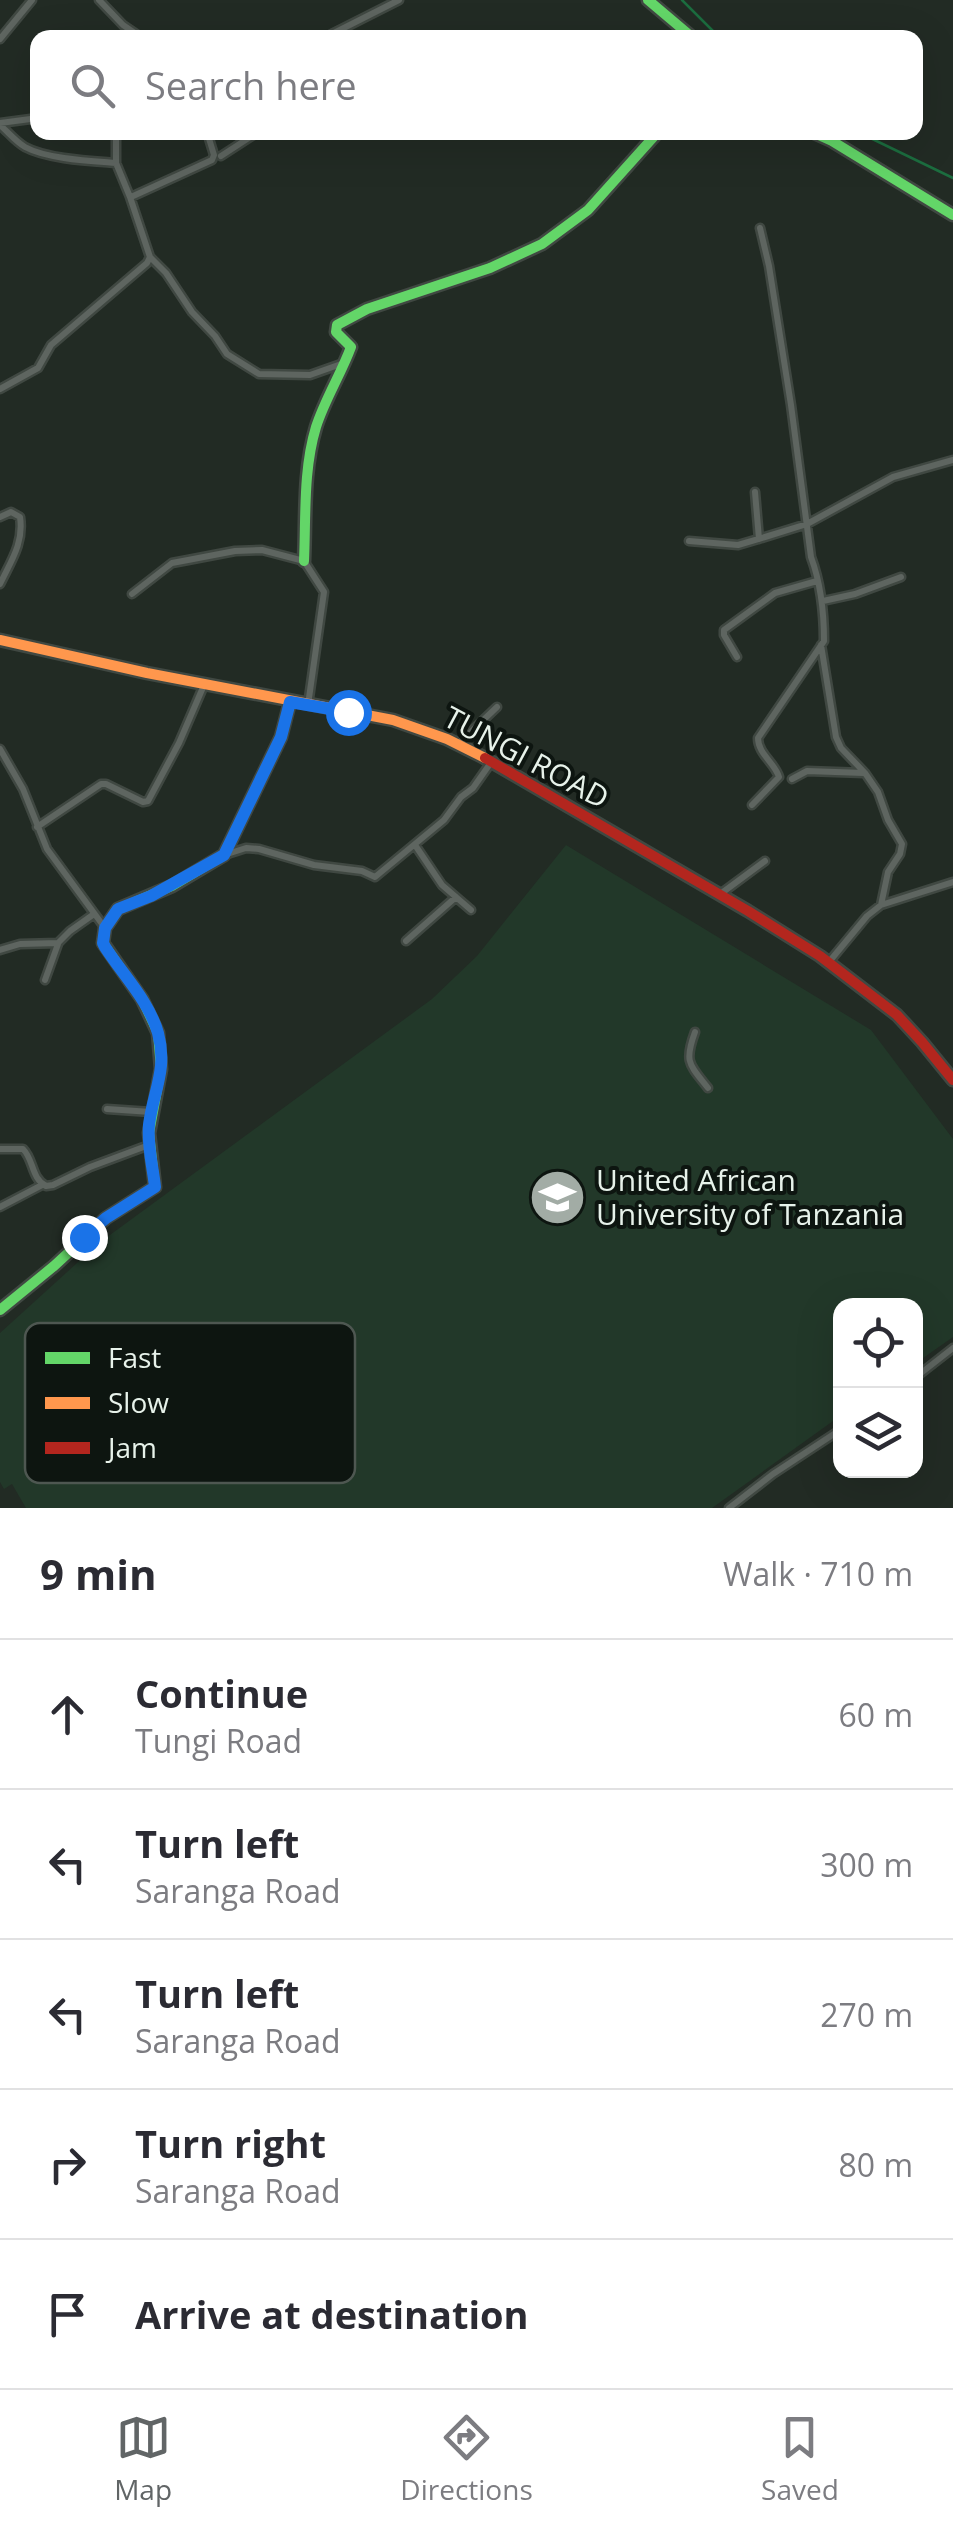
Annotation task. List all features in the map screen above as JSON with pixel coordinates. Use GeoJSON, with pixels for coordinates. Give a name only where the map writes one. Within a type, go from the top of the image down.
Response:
{"type":"FeatureCollection","features":[{"type":"Feature","properties":{"kind":"street"},"geometry":{"type":"LineString","coordinates":[[0,40],[32,0]]}},
{"type":"Feature","properties":{"kind":"street"},"geometry":{"type":"LineString","coordinates":[[99,0],[129,30]]}},
{"type":"Feature","properties":{"kind":"street"},"geometry":{"type":"LineString","coordinates":[[344,30],[399,0]]}},
{"type":"Feature","properties":{"kind":"street"},"geometry":{"type":"LineString","coordinates":[[648,0],[684,30]]}},
{"type":"Feature","properties":{"kind":"street"},"geometry":{"type":"LineString","coordinates":[[0,124],[30,119]]}},
{"type":"Feature","properties":{"kind":"street"},"geometry":{"type":"LineString","coordinates":[[0,124],[30,150],[116,163]]}},
{"type":"Feature","properties":{"kind":"street"},"geometry":{"type":"LineString","coordinates":[[116,140],[116,163],[150,258],[228,354],[259,374],[310,375],[345,362]]}},
{"type":"Feature","properties":{"kind":"street"},"geometry":{"type":"LineString","coordinates":[[130,197],[212,160],[209,140]]}},
{"type":"Feature","properties":{"kind":"street"},"geometry":{"type":"LineString","coordinates":[[221,156],[246,140]]}},
{"type":"Feature","properties":{"kind":"street"},"geometry":{"type":"LineString","coordinates":[[308,705],[324,592],[304,560],[306,474],[323,410],[351,347],[336,332],[337,325],[377,304],[458,279],[528,252],[552,238],[615,182],[649,140]]}},
{"type":"Feature","properties":{"kind":"street"},"geometry":{"type":"LineString","coordinates":[[830,140],[953,215]]}},
{"type":"Feature","properties":{"kind":"street"},"geometry":{"type":"LineString","coordinates":[[752,805],[779,777],[758,746],[758,738],[824,641],[823,601],[810,557],[792,406],[760,228]]}},
{"type":"Feature","properties":{"kind":"street"},"geometry":{"type":"LineString","coordinates":[[0,389],[38,368],[51,345],[150,258]]}},
{"type":"Feature","properties":{"kind":"street"},"geometry":{"type":"LineString","coordinates":[[689,541],[738,545],[759,539],[807,524],[893,477],[953,460]]}},
{"type":"Feature","properties":{"kind":"street"},"geometry":{"type":"LineString","coordinates":[[755,492],[759,539]]}},
{"type":"Feature","properties":{"kind":"street"},"geometry":{"type":"LineString","coordinates":[[0,517],[17,514],[22,526],[18,549],[0,584]]}},
{"type":"Feature","properties":{"kind":"street"},"geometry":{"type":"LineString","coordinates":[[132,594],[172,563],[262,550],[304,560]]}},
{"type":"Feature","properties":{"kind":"street"},"geometry":{"type":"LineString","coordinates":[[823,601],[901,577]]}},
{"type":"Feature","properties":{"kind":"street"},"geometry":{"type":"LineString","coordinates":[[737,656],[724,630],[775,593],[817,581]]}},
{"type":"Feature","properties":{"kind":"street","name":"TUNGI ROAD"},"geometry":{"type":"LineString","coordinates":[[0,640],[290,702],[395,720],[457,744],[492,761],[829,962],[889,1008],[928,1047],[953,1080]]}},
{"type":"Feature","properties":{"kind":"street"},"geometry":{"type":"LineString","coordinates":[[820,645],[836,737],[879,794],[902,844],[888,872],[881,905]]}},
{"type":"Feature","properties":{"kind":"street"},"geometry":{"type":"LineString","coordinates":[[37,828],[101,784],[148,801],[205,684]]}},
{"type":"Feature","properties":{"kind":"street"},"geometry":{"type":"LineString","coordinates":[[224,855],[281,737],[290,702]]}},
{"type":"Feature","properties":{"kind":"street"},"geometry":{"type":"LineString","coordinates":[[457,744],[497,707]]}},
{"type":"Feature","properties":{"kind":"street"},"geometry":{"type":"LineString","coordinates":[[0,749],[23,788],[47,849],[105,928]]}},
{"type":"Feature","properties":{"kind":"street"},"geometry":{"type":"LineString","coordinates":[[0,1310],[106,1218],[155,1187],[149,1129],[162,1074],[158,1032],[103,943],[105,928],[118,909],[151,896],[224,855],[246,848],[300,862],[362,870],[375,877],[444,820],[492,761]]}},
{"type":"Feature","properties":{"kind":"street"},"geometry":{"type":"LineString","coordinates":[[792,779],[807,772],[866,773]]}},
{"type":"Feature","properties":{"kind":"street"},"geometry":{"type":"LineString","coordinates":[[415,845],[435,876],[471,910]]}},
{"type":"Feature","properties":{"kind":"street"},"geometry":{"type":"LineString","coordinates":[[719,895],[765,861]]}},
{"type":"Feature","properties":{"kind":"street"},"geometry":{"type":"LineString","coordinates":[[829,962],[881,905],[953,882]]}},
{"type":"Feature","properties":{"kind":"street"},"geometry":{"type":"LineString","coordinates":[[406,941],[456,897]]}},
{"type":"Feature","properties":{"kind":"street"},"geometry":{"type":"LineString","coordinates":[[45,980],[58,943],[94,914]]}},
{"type":"Feature","properties":{"kind":"street"},"geometry":{"type":"LineString","coordinates":[[0,950],[20,944],[58,943]]}},
{"type":"Feature","properties":{"kind":"street"},"geometry":{"type":"LineString","coordinates":[[695,1032],[687,1053],[688,1064],[708,1088]]}},
{"type":"Feature","properties":{"kind":"street"},"geometry":{"type":"LineString","coordinates":[[107,1109],[152,1112]]}},
{"type":"Feature","properties":{"kind":"street"},"geometry":{"type":"LineString","coordinates":[[0,1207],[42,1185],[53,1185],[90,1166],[150,1145]]}},
{"type":"Feature","properties":{"kind":"street"},"geometry":{"type":"LineString","coordinates":[[0,1149],[23,1149],[42,1185]]}},
{"type":"Feature","properties":{"kind":"street"},"geometry":{"type":"LineString","coordinates":[[923,1372],[953,1348]]}},
{"type":"Feature","properties":{"kind":"street"},"geometry":{"type":"LineString","coordinates":[[728,1508],[833,1435]]}},
{"type":"Feature","properties":{"kind":"shaded area","name":"United African University of Tanzania"},"geometry":{"type":"Polygon","coordinates":[[[566,845],[871,1030],[953,1139],[953,1337],[923,1358],[923,1298],[833,1298],[833,1421],[712,1508],[26,1508],[12,1484],[4,1489],[0,1482],[0,1333],[99,1243],[432,999],[477,956],[566,845]]]}},
{"type":"Feature","properties":{"kind":"waterway"},"geometry":{"type":"LineString","coordinates":[[682,0],[712,30]]}},
{"type":"Feature","properties":{"kind":"waterway"},"geometry":{"type":"LineString","coordinates":[[875,140],[953,178]]}},
{"type":"Feature","properties":{"kind":"traffic: fast"},"geometry":{"type":"LineString","coordinates":[[648,0],[684,30]]}},
{"type":"Feature","properties":{"kind":"traffic: fast"},"geometry":{"type":"LineString","coordinates":[[304,561],[312,443],[351,347],[336,332],[337,325],[367,309],[490,268],[542,244],[588,210],[651,140]]}},
{"type":"Feature","properties":{"kind":"traffic: fast"},"geometry":{"type":"LineString","coordinates":[[830,140],[953,215]]}},
{"type":"Feature","properties":{"kind":"traffic: fast"},"geometry":{"type":"LineString","coordinates":[[0,1310],[106,1218],[155,1187],[149,1133],[161,1069],[158,1033],[142,999],[103,943],[105,928],[118,909],[172,886],[224,855],[281,737],[290,702]]}},
{"type":"Feature","properties":{"kind":"traffic: slow"},"geometry":{"type":"LineString","coordinates":[[0,640],[147,673],[393,720],[447,739],[485,758]]}},
{"type":"Feature","properties":{"kind":"traffic: jam"},"geometry":{"type":"LineString","coordinates":[[485,758],[820,956],[897,1015],[953,1080]]}},
{"type":"Feature","properties":{"kind":"place","name":"United African University of Tanzania"},"geometry":{"type":"Point","coordinates":[557,1198]}},
{"type":"Feature","properties":{"kind":"route"},"geometry":{"type":"LineString","coordinates":[[84,1237],[155,1187],[149,1129],[162,1074],[158,1032],[105,947],[105,928],[118,909],[151,896],[224,855],[281,737],[290,702],[348,712]]}}]}
